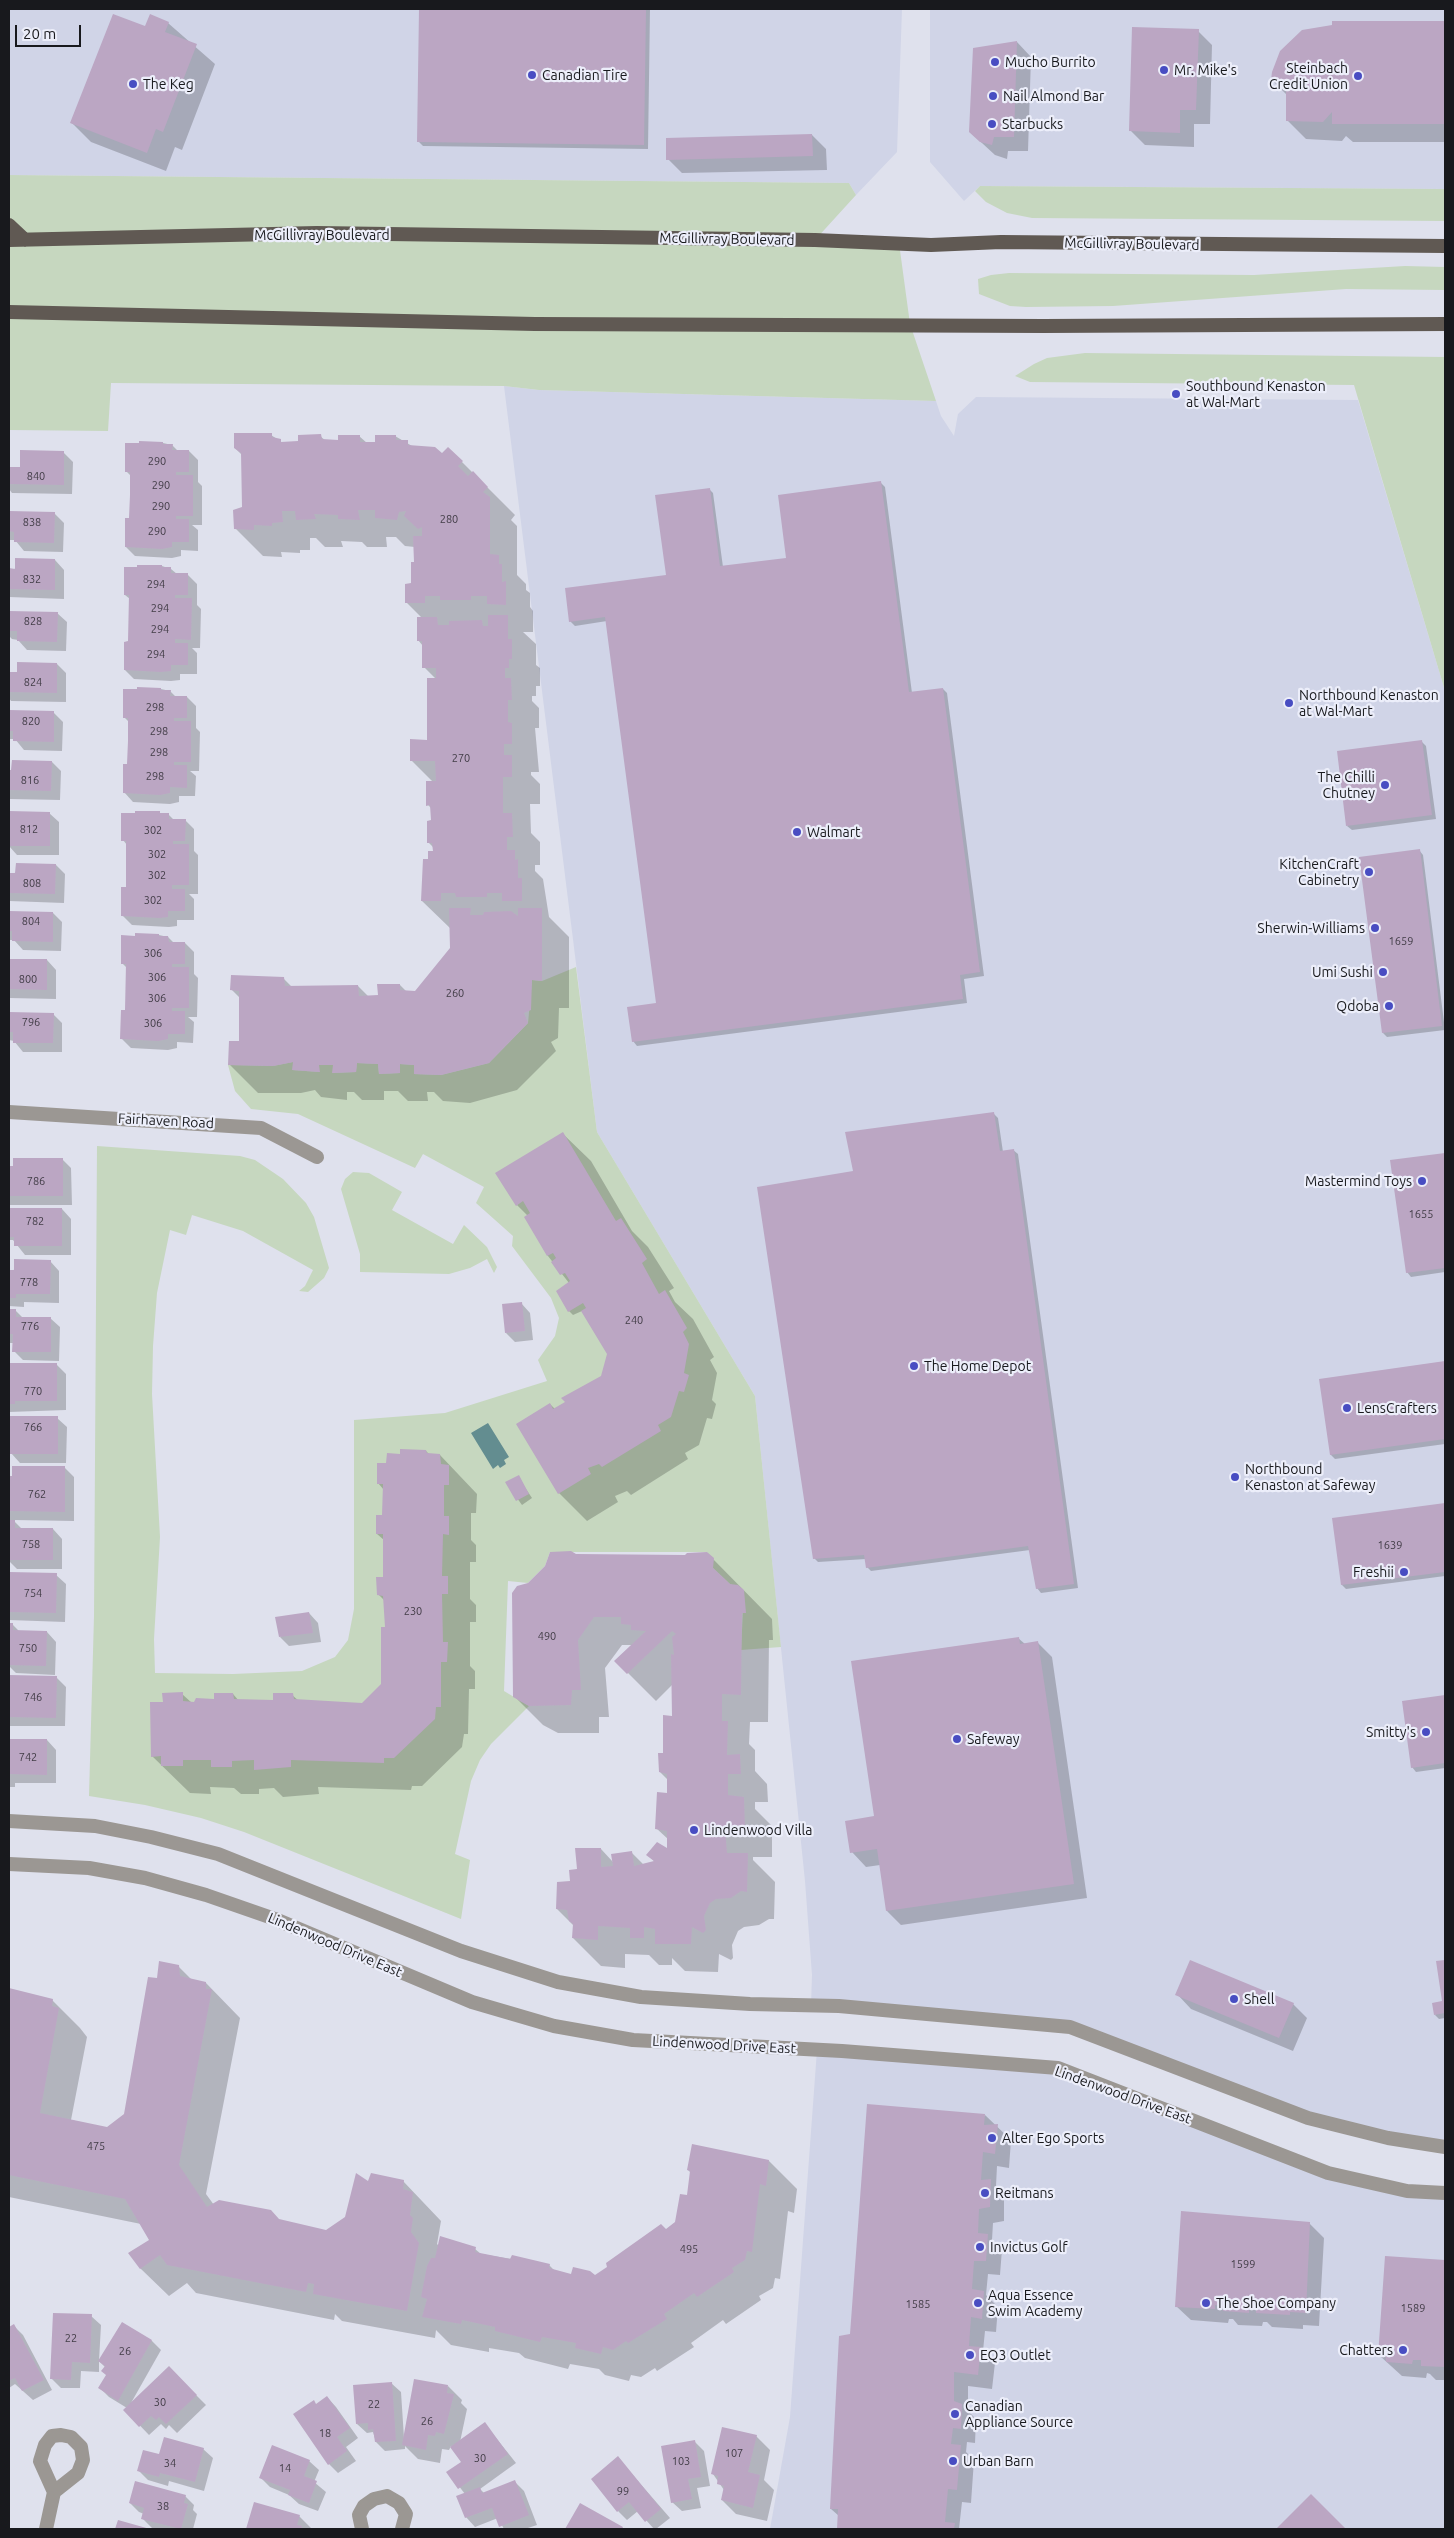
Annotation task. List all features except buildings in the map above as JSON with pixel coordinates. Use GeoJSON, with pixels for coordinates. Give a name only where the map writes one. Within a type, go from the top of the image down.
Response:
{"type":"FeatureCollection","features":[{"type":"Feature","properties":{"kind":"main road"},"geometry":{"type":"LineString","coordinates":[[9,225],[25,240]]}},
{"type":"Feature","properties":{"kind":"main road","name":"McGillivray Boulevard"},"geometry":{"type":"LineString","coordinates":[[9,240],[317,233],[814,240],[931,245],[1001,242],[1445,246]]}},
{"type":"Feature","properties":{"kind":"main road"},"geometry":{"type":"LineString","coordinates":[[11,315],[545,324],[1064,326],[1445,324]]}},
{"type":"Feature","properties":{"kind":"street","name":"Fairhaven Road"},"geometry":{"type":"LineString","coordinates":[[9,1112],[261,1128],[317,1158]]}},
{"type":"Feature","properties":{"kind":"street"},"geometry":{"type":"LineString","coordinates":[[9,1821],[95,1826],[151,1837],[218,1854],[461,1951],[558,1982],[641,1997],[750,2004],[839,2006],[1070,2027],[1308,2118],[1388,2138],[1445,2147]]}},
{"type":"Feature","properties":{"kind":"street","name":"Lindenwood Drive East"},"geometry":{"type":"LineString","coordinates":[[9,1864],[89,1868],[145,1878],[206,1895],[276,1919],[472,2002],[554,2026],[633,2040],[842,2051],[1058,2068],[1328,2173],[1406,2191],[1445,2193]]}},
{"type":"Feature","properties":{"kind":"street"},"geometry":{"type":"LineString","coordinates":[[46,2529],[54,2492]]}},
{"type":"Feature","properties":{"kind":"street"},"geometry":{"type":"LineString","coordinates":[[362,2529],[359,2515],[364,2506],[374,2499],[387,2496],[399,2503],[406,2514],[402,2529]]}},
{"type":"Feature","properties":{"kind":"shaded area"},"geometry":{"type":"Polygon","coordinates":[[[9,9],[902,9],[897,152],[856,195],[849,183],[9,175],[9,9]]]}},
{"type":"Feature","properties":{"kind":"shaded area"},"geometry":{"type":"Polygon","coordinates":[[[930,9],[1445,9],[1445,189],[980,186],[964,201],[930,162],[930,9]]]}},
{"type":"Feature","properties":{"kind":"shaded area"},"geometry":{"type":"Polygon","coordinates":[[[9,175],[849,183],[856,195],[815,240],[899,243],[910,324],[936,401],[539,390],[504,386],[111,383],[108,431],[9,430],[9,319],[15,313],[9,312],[9,175]]]}},
{"type":"Feature","properties":{"kind":"shaded area"},"geometry":{"type":"Polygon","coordinates":[[[980,186],[1445,189],[1445,221],[1032,218],[1007,213],[986,202],[975,191],[980,186]]]}},
{"type":"Feature","properties":{"kind":"shaded area"},"geometry":{"type":"Polygon","coordinates":[[[1405,266],[1445,267],[1445,290],[1346,289],[1113,306],[1026,307],[1010,306],[979,294],[978,279],[1009,273],[1254,275],[1405,266]]]}},
{"type":"Feature","properties":{"kind":"shaded area"},"geometry":{"type":"Polygon","coordinates":[[[1085,353],[1445,357],[1445,691],[1354,385],[1030,382],[1015,376],[1047,358],[1085,353]]]}},
{"type":"Feature","properties":{"kind":"shaded area"},"geometry":{"type":"Polygon","coordinates":[[[504,386],[539,390],[936,401],[941,416],[954,436],[958,414],[976,397],[1358,400],[1445,691],[1445,2147],[1308,2118],[1070,2027],[811,2005],[812,1975],[805,1881],[755,1396],[597,1132],[504,386]]]}},
{"type":"Feature","properties":{"kind":"shaded area"},"geometry":{"type":"Polygon","coordinates":[[[576,967],[597,1132],[755,1396],[781,1647],[741,1650],[744,1590],[730,1584],[713,1568],[707,1552],[550,1552],[545,1566],[528,1583],[508,1581],[504,1691],[529,1706],[491,1744],[480,1760],[471,1781],[455,1854],[470,1860],[461,1919],[244,1832],[201,1818],[145,1805],[89,1796],[94,1616],[97,1146],[240,1156],[255,1160],[283,1179],[306,1203],[314,1217],[329,1268],[324,1278],[308,1292],[299,1291],[305,1286],[313,1270],[243,1231],[192,1215],[186,1235],[170,1230],[157,1293],[153,1346],[152,1394],[160,1537],[154,1639],[155,1673],[233,1674],[302,1671],[335,1657],[348,1640],[354,1609],[354,1420],[445,1413],[547,1381],[538,1360],[555,1336],[559,1318],[551,1298],[512,1246],[513,1236],[476,1203],[484,1187],[423,1154],[415,1168],[298,1114],[251,1109],[235,1091],[228,1065],[273,1066],[293,1062],[293,1070],[319,1072],[319,1065],[333,1065],[333,1073],[356,1072],[357,1063],[378,1064],[379,1074],[400,1073],[400,1064],[414,1065],[414,1074],[441,1075],[489,1063],[528,1023],[532,980],[542,981],[576,967]]]}},
{"type":"Feature","properties":{"kind":"shaded area"},"geometry":{"type":"Polygon","coordinates":[[[353,1172],[369,1173],[402,1192],[392,1210],[453,1244],[464,1225],[487,1247],[497,1267],[494,1273],[487,1259],[470,1268],[449,1274],[360,1272],[360,1254],[341,1189],[345,1179],[353,1172]]]}},
{"type":"Feature","properties":{"kind":"shaded area"},"geometry":{"type":"Polygon","coordinates":[[[488,1423],[509,1457],[504,1460],[506,1464],[500,1468],[498,1465],[493,1469],[471,1433],[488,1423]]]}},
{"type":"Feature","properties":{"kind":"shaded area"},"geometry":{"type":"Polygon","coordinates":[[[817,2050],[1058,2068],[1328,2173],[1445,2193],[1445,2529],[770,2529],[790,2417],[817,2050]]]}},
{"type":"Feature","properties":{"kind":"place","name":"Mucho Burrito"},"geometry":{"type":"Point","coordinates":[995,62]}},
{"type":"Feature","properties":{"kind":"place","name":"Mr. Mike's"},"geometry":{"type":"Point","coordinates":[1164,70]}},
{"type":"Feature","properties":{"kind":"place","name":"Canadian Tire"},"geometry":{"type":"Point","coordinates":[532,75]}},
{"type":"Feature","properties":{"kind":"place","name":"Steinbach Credit Union"},"geometry":{"type":"Point","coordinates":[1358,76]}},
{"type":"Feature","properties":{"kind":"place","name":"The Keg"},"geometry":{"type":"Point","coordinates":[133,84]}},
{"type":"Feature","properties":{"kind":"place","name":"Nail Almond Bar"},"geometry":{"type":"Point","coordinates":[993,96]}},
{"type":"Feature","properties":{"kind":"place","name":"Starbucks"},"geometry":{"type":"Point","coordinates":[992,124]}},
{"type":"Feature","properties":{"kind":"place","name":"Southbound Kenaston at Wal-Mart"},"geometry":{"type":"Point","coordinates":[1176,394]}},
{"type":"Feature","properties":{"kind":"place","name":"Northbound Kenaston at Wal-Mart"},"geometry":{"type":"Point","coordinates":[1289,703]}},
{"type":"Feature","properties":{"kind":"place","name":"The Chilli Chutney"},"geometry":{"type":"Point","coordinates":[1385,785]}},
{"type":"Feature","properties":{"kind":"place","name":"Walmart"},"geometry":{"type":"Point","coordinates":[797,832]}},
{"type":"Feature","properties":{"kind":"place","name":"KitchenCraft Cabinetry"},"geometry":{"type":"Point","coordinates":[1369,872]}},
{"type":"Feature","properties":{"kind":"place","name":"Sherwin-Williams"},"geometry":{"type":"Point","coordinates":[1375,928]}},
{"type":"Feature","properties":{"kind":"place","name":"Umi Sushi"},"geometry":{"type":"Point","coordinates":[1383,972]}},
{"type":"Feature","properties":{"kind":"place","name":"Qdoba"},"geometry":{"type":"Point","coordinates":[1389,1006]}},
{"type":"Feature","properties":{"kind":"place","name":"Mastermind Toys"},"geometry":{"type":"Point","coordinates":[1422,1181]}},
{"type":"Feature","properties":{"kind":"place","name":"The Home Depot"},"geometry":{"type":"Point","coordinates":[914,1366]}},
{"type":"Feature","properties":{"kind":"place","name":"LensCrafters"},"geometry":{"type":"Point","coordinates":[1347,1408]}},
{"type":"Feature","properties":{"kind":"place","name":"Northbound Kenaston at Safeway"},"geometry":{"type":"Point","coordinates":[1235,1477]}},
{"type":"Feature","properties":{"kind":"place","name":"Freshii"},"geometry":{"type":"Point","coordinates":[1404,1572]}},
{"type":"Feature","properties":{"kind":"place","name":"Smitty's"},"geometry":{"type":"Point","coordinates":[1426,1732]}},
{"type":"Feature","properties":{"kind":"place","name":"Safeway"},"geometry":{"type":"Point","coordinates":[957,1739]}},
{"type":"Feature","properties":{"kind":"place","name":"Lindenwood Villa"},"geometry":{"type":"Point","coordinates":[694,1830]}},
{"type":"Feature","properties":{"kind":"place","name":"Shell"},"geometry":{"type":"Point","coordinates":[1234,1999]}},
{"type":"Feature","properties":{"kind":"place","name":"Alter Ego Sports"},"geometry":{"type":"Point","coordinates":[992,2138]}},
{"type":"Feature","properties":{"kind":"place","name":"Reitmans"},"geometry":{"type":"Point","coordinates":[985,2193]}},
{"type":"Feature","properties":{"kind":"place","name":"Invictus Golf"},"geometry":{"type":"Point","coordinates":[980,2247]}},
{"type":"Feature","properties":{"kind":"place","name":"Aqua Essence Swim Academy"},"geometry":{"type":"Point","coordinates":[978,2303]}},
{"type":"Feature","properties":{"kind":"place","name":"The Shoe Company"},"geometry":{"type":"Point","coordinates":[1206,2303]}},
{"type":"Feature","properties":{"kind":"place","name":"Chatters"},"geometry":{"type":"Point","coordinates":[1403,2350]}},
{"type":"Feature","properties":{"kind":"place","name":"EQ3 Outlet"},"geometry":{"type":"Point","coordinates":[970,2355]}},
{"type":"Feature","properties":{"kind":"place","name":"Canadian Appliance Source"},"geometry":{"type":"Point","coordinates":[955,2414]}},
{"type":"Feature","properties":{"kind":"place","name":"Urban Barn"},"geometry":{"type":"Point","coordinates":[953,2461]}}]}
